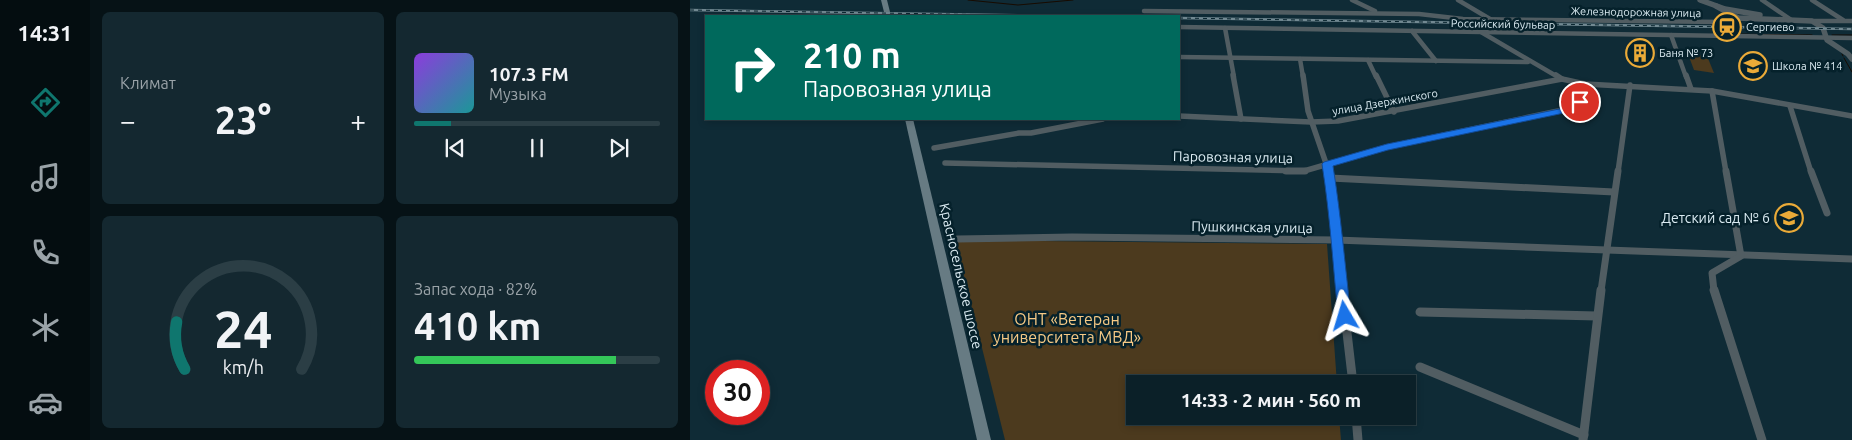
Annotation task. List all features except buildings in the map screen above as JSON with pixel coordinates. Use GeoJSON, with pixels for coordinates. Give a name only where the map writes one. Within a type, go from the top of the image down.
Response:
{"type":"FeatureCollection","features":[{"type":"Feature","properties":{"kind":"main road"},"geometry":{"type":"LineString","coordinates":[[884,0],[888,15]]}},
{"type":"Feature","properties":{"kind":"main road","name":"Красносельское шоссе"},"geometry":{"type":"LineString","coordinates":[[909,120],[984,440]]}},
{"type":"Feature","properties":{"kind":"street"},"geometry":{"type":"LineString","coordinates":[[1352,0],[1378,13]]}},
{"type":"Feature","properties":{"kind":"street"},"geometry":{"type":"LineString","coordinates":[[1458,0],[1490,19]]}},
{"type":"Feature","properties":{"kind":"street"},"geometry":{"type":"LineString","coordinates":[[1700,0],[1738,14],[1757,17],[1852,21]]}},
{"type":"Feature","properties":{"kind":"street"},"geometry":{"type":"LineString","coordinates":[[1762,0],[1790,19]]}},
{"type":"Feature","properties":{"kind":"street"},"geometry":{"type":"LineString","coordinates":[[1812,0],[1845,21]]}},
{"type":"Feature","properties":{"kind":"street"},"geometry":{"type":"LineString","coordinates":[[1716,6],[1730,15],[1738,14]]}},
{"type":"Feature","properties":{"kind":"street","name":"Железнодорожная улица"},"geometry":{"type":"LineString","coordinates":[[1144,11],[1378,13],[1490,19],[1722,22],[1729,21],[1738,14]]}},
{"type":"Feature","properties":{"kind":"street"},"geometry":{"type":"LineString","coordinates":[[1809,20],[1822,27],[1827,40],[1848,54],[1852,59]]}},
{"type":"Feature","properties":{"kind":"street","name":"Российский бульвар"},"geometry":{"type":"LineString","coordinates":[[1180,27],[1852,38]]}},
{"type":"Feature","properties":{"kind":"street"},"geometry":{"type":"LineString","coordinates":[[1225,28],[1241,119]]}},
{"type":"Feature","properties":{"kind":"street"},"geometry":{"type":"LineString","coordinates":[[1412,31],[1418,41],[1436,61]]}},
{"type":"Feature","properties":{"kind":"street"},"geometry":{"type":"LineString","coordinates":[[1481,32],[1562,79],[1585,84],[1712,91],[1852,116]]}},
{"type":"Feature","properties":{"kind":"street"},"geometry":{"type":"LineString","coordinates":[[1671,35],[1691,89]]}},
{"type":"Feature","properties":{"kind":"street"},"geometry":{"type":"LineString","coordinates":[[1180,57],[1530,62]]}},
{"type":"Feature","properties":{"kind":"street"},"geometry":{"type":"LineString","coordinates":[[1300,59],[1301,79],[1311,122],[1328,164],[1352,375]]}},
{"type":"Feature","properties":{"kind":"street"},"geometry":{"type":"LineString","coordinates":[[1368,60],[1394,112]]}},
{"type":"Feature","properties":{"kind":"street","name":"улица Дзержинского"},"geometry":{"type":"LineString","coordinates":[[1180,116],[1311,122],[1338,121],[1562,79]]}},
{"type":"Feature","properties":{"kind":"street","name":"Паровозная улица"},"geometry":{"type":"LineString","coordinates":[[945,163],[1304,170],[1387,147],[1577,107],[1585,84]]}},
{"type":"Feature","properties":{"kind":"street"},"geometry":{"type":"LineString","coordinates":[[1420,367],[1583,437],[1597,316],[1630,86]]}},
{"type":"Feature","properties":{"kind":"street"},"geometry":{"type":"LineString","coordinates":[[1712,91],[1741,256],[1712,273],[1713,288],[1762,440]]}},
{"type":"Feature","properties":{"kind":"street"},"geometry":{"type":"LineString","coordinates":[[1790,106],[1802,151],[1827,214]]}},
{"type":"Feature","properties":{"kind":"street"},"geometry":{"type":"LineString","coordinates":[[934,148],[1019,133],[1031,133],[1098,120]]}},
{"type":"Feature","properties":{"kind":"street"},"geometry":{"type":"LineString","coordinates":[[1330,178],[1614,192]]}},
{"type":"Feature","properties":{"kind":"street","name":"Пушкинская улица"},"geometry":{"type":"LineString","coordinates":[[957,239],[1336,240],[1852,259]]}},
{"type":"Feature","properties":{"kind":"street"},"geometry":{"type":"LineString","coordinates":[[1420,312],[1597,316]]}},
{"type":"Feature","properties":{"kind":"street"},"geometry":{"type":"LineString","coordinates":[[1357,425],[1358,440]]}},
{"type":"Feature","properties":{"kind":"green space"},"geometry":{"type":"Polygon","coordinates":[[[1688,54],[1707,56],[1714,73],[1694,70],[1688,54]]]}},
{"type":"Feature","properties":{"kind":"green space","name":"ОНТ «Ветеран университета МВД»"},"geometry":{"type":"Polygon","coordinates":[[[955,240],[1327,244],[1336,375],[1126,375],[1126,425],[1340,425],[1341,440],[1005,440],[955,240]]]}},
{"type":"Feature","properties":{"kind":"waterway"},"geometry":{"type":"LineString","coordinates":[[968,0],[1018,5],[1073,0]]}},
{"type":"Feature","properties":{"kind":"waterway"},"geometry":{"type":"LineString","coordinates":[[1731,34],[1812,35]]}},
{"type":"Feature","properties":{"kind":"waterway"},"geometry":{"type":"LineString","coordinates":[[1832,35],[1852,35]]}},
{"type":"Feature","properties":{"kind":"waterway"},"geometry":{"type":"LineString","coordinates":[[1844,58],[1852,72]]}},
{"type":"Feature","properties":{"kind":"railway"},"geometry":{"type":"LineString","coordinates":[[690,10],[1006,15]]}},
{"type":"Feature","properties":{"kind":"railway"},"geometry":{"type":"LineString","coordinates":[[1180,18],[1852,29]]}},
{"type":"Feature","properties":{"kind":"place","name":"Сергиево"},"geometry":{"type":"Point","coordinates":[1727,27]}},
{"type":"Feature","properties":{"kind":"place","name":"Баня № 73"},"geometry":{"type":"Point","coordinates":[1640,53]}},
{"type":"Feature","properties":{"kind":"place","name":"Школа № 414"},"geometry":{"type":"Point","coordinates":[1753,66]}},
{"type":"Feature","properties":{"kind":"place","name":"Детский сад № 6"},"geometry":{"type":"Point","coordinates":[1789,218]}},
{"type":"Feature","properties":{"kind":"route"},"geometry":{"type":"LineString","coordinates":[[1345,316],[1328,164],[1387,147],[1565,110],[1577,107],[1580,102]]}}]}
